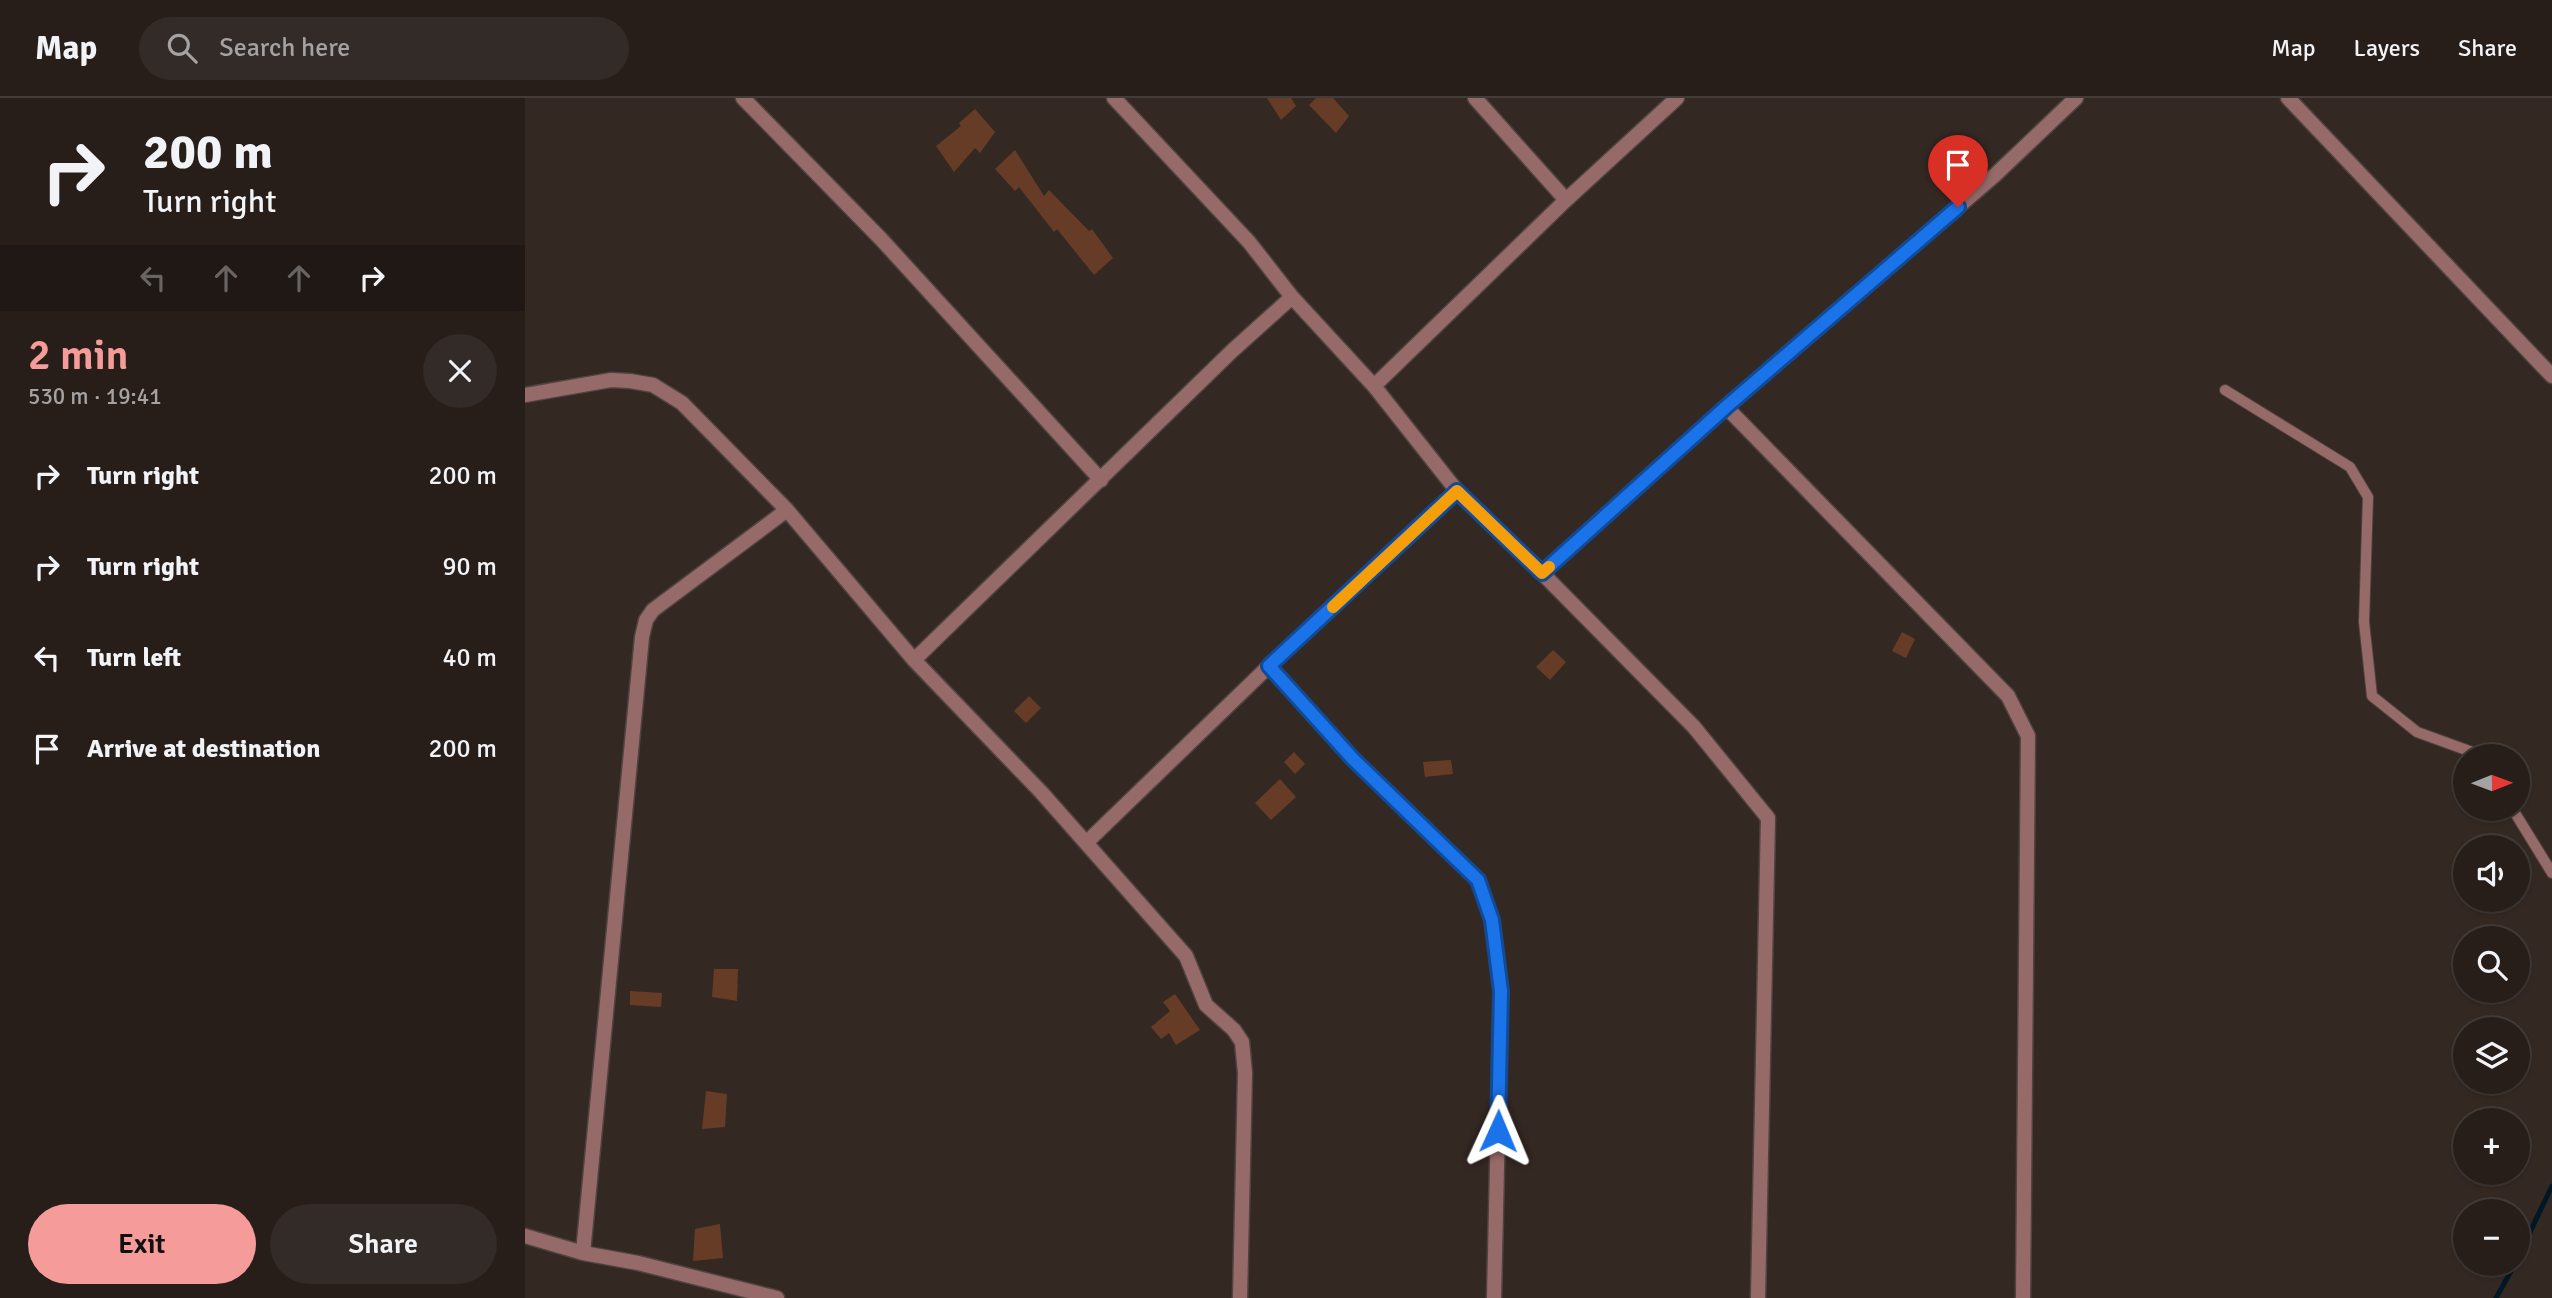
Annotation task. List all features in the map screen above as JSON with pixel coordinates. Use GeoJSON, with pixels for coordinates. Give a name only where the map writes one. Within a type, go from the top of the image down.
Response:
{"type":"FeatureCollection","features":[{"type":"Feature","properties":{"kind":"street"},"geometry":{"type":"LineString","coordinates":[[743,98],[881,239],[1101,480]]}},
{"type":"Feature","properties":{"kind":"street"},"geometry":{"type":"LineString","coordinates":[[1114,98],[1249,242],[1292,297],[1374,386],[1457,491],[1694,727],[1768,818],[1758,1298]]}},
{"type":"Feature","properties":{"kind":"street"},"geometry":{"type":"LineString","coordinates":[[1475,98],[1566,200]]}},
{"type":"Feature","properties":{"kind":"street"},"geometry":{"type":"LineString","coordinates":[[1374,386],[1566,200],[1677,98]]}},
{"type":"Feature","properties":{"kind":"street"},"geometry":{"type":"LineString","coordinates":[[1542,573],[1726,407],[1985,184],[2075,98]]}},
{"type":"Feature","properties":{"kind":"street"},"geometry":{"type":"LineString","coordinates":[[2288,98],[2552,376]]}},
{"type":"Feature","properties":{"kind":"street"},"geometry":{"type":"LineString","coordinates":[[914,660],[1232,351],[1292,297]]}},
{"type":"Feature","properties":{"kind":"street"},"geometry":{"type":"LineString","coordinates":[[525,395],[611,380],[653,385],[682,402],[787,510],[914,660],[1087,842],[1186,956],[1206,1005],[1234,1030],[1242,1042],[1245,1073],[1240,1298]]}},
{"type":"Feature","properties":{"kind":"street"},"geometry":{"type":"LineString","coordinates":[[1726,407],[2008,696],[2028,736],[2024,1298]]}},
{"type":"Feature","properties":{"kind":"street"},"geometry":{"type":"LineString","coordinates":[[1087,842],[1269,666],[1457,491]]}},
{"type":"Feature","properties":{"kind":"street"},"geometry":{"type":"LineString","coordinates":[[583,1253],[642,638],[646,620],[653,610],[787,510]]}},
{"type":"Feature","properties":{"kind":"street"},"geometry":{"type":"LineString","coordinates":[[1269,666],[1353,759],[1478,880],[1492,920],[1501,991],[1494,1298]]}},
{"type":"Feature","properties":{"kind":"street"},"geometry":{"type":"LineString","coordinates":[[525,1236],[583,1253],[638,1263],[777,1298]]}},
{"type":"Feature","properties":{"kind":"lane"},"geometry":{"type":"LineString","coordinates":[[2225,390],[2350,467],[2368,497],[2364,622],[2372,696],[2417,732],[2453,745]]}},
{"type":"Feature","properties":{"kind":"lane"},"geometry":{"type":"LineString","coordinates":[[2520,821],[2552,873]]}},
{"type":"Feature","properties":{"kind":"building"},"geometry":{"type":"Polygon","coordinates":[[[1267,98],[1291,98],[1296,106],[1281,120],[1267,98]]]}},
{"type":"Feature","properties":{"kind":"building"},"geometry":{"type":"Polygon","coordinates":[[[1316,98],[1333,98],[1349,116],[1336,133],[1309,105],[1316,98]]]}},
{"type":"Feature","properties":{"kind":"building"},"geometry":{"type":"Polygon","coordinates":[[[975,109],[995,132],[980,153],[975,148],[954,172],[936,146],[961,126],[959,123],[975,109]]]}},
{"type":"Feature","properties":{"kind":"building"},"geometry":{"type":"Polygon","coordinates":[[[1015,150],[1044,196],[1049,190],[1089,231],[1092,229],[1113,258],[1094,275],[1057,229],[1054,232],[1019,187],[1015,191],[995,169],[1015,150]]]}},
{"type":"Feature","properties":{"kind":"building"},"geometry":{"type":"Polygon","coordinates":[[[1902,632],[1915,639],[1906,658],[1892,651],[1902,632]]]}},
{"type":"Feature","properties":{"kind":"building"},"geometry":{"type":"Polygon","coordinates":[[[1553,650],[1566,662],[1550,680],[1536,667],[1553,650]]]}},
{"type":"Feature","properties":{"kind":"building"},"geometry":{"type":"Polygon","coordinates":[[[1029,696],[1041,708],[1026,723],[1014,711],[1029,696]]]}},
{"type":"Feature","properties":{"kind":"building"},"geometry":{"type":"Polygon","coordinates":[[[1294,752],[1305,764],[1295,774],[1284,762],[1294,752]]]}},
{"type":"Feature","properties":{"kind":"building"},"geometry":{"type":"Polygon","coordinates":[[[1451,760],[1453,774],[1425,777],[1423,762],[1451,760]]]}},
{"type":"Feature","properties":{"kind":"building"},"geometry":{"type":"Polygon","coordinates":[[[1280,779],[1296,797],[1271,820],[1255,803],[1280,779]]]}},
{"type":"Feature","properties":{"kind":"building"},"geometry":{"type":"Polygon","coordinates":[[[714,969],[738,969],[737,1001],[712,997],[714,969]]]}},
{"type":"Feature","properties":{"kind":"building"},"geometry":{"type":"Polygon","coordinates":[[[630,991],[662,993],[661,1007],[630,1005],[630,991]]]}},
{"type":"Feature","properties":{"kind":"building"},"geometry":{"type":"Polygon","coordinates":[[[1175,994],[1200,1030],[1176,1045],[1169,1033],[1161,1039],[1151,1027],[1170,1011],[1163,1002],[1175,994]]]}},
{"type":"Feature","properties":{"kind":"building"},"geometry":{"type":"Polygon","coordinates":[[[706,1091],[727,1094],[725,1127],[702,1129],[706,1091]]]}},
{"type":"Feature","properties":{"kind":"building"},"geometry":{"type":"Polygon","coordinates":[[[720,1224],[723,1258],[693,1261],[695,1229],[720,1224]]]}},
{"type":"Feature","properties":{"kind":"waterway"},"geometry":{"type":"LineString","coordinates":[[2530,1232],[2552,1186]]}},
{"type":"Feature","properties":{"kind":"waterway"},"geometry":{"type":"LineString","coordinates":[[2496,1298],[2508,1276]]}},
{"type":"Feature","properties":{"kind":"slow traffic"},"geometry":{"type":"LineString","coordinates":[[1333,607],[1457,491],[1542,573],[1549,567]]}},
{"type":"Feature","properties":{"kind":"route"},"geometry":{"type":"LineString","coordinates":[[1498,1131],[1501,991],[1492,920],[1478,880],[1353,759],[1269,666],[1457,491],[1542,573],[1726,407],[1958,207]]}}]}
